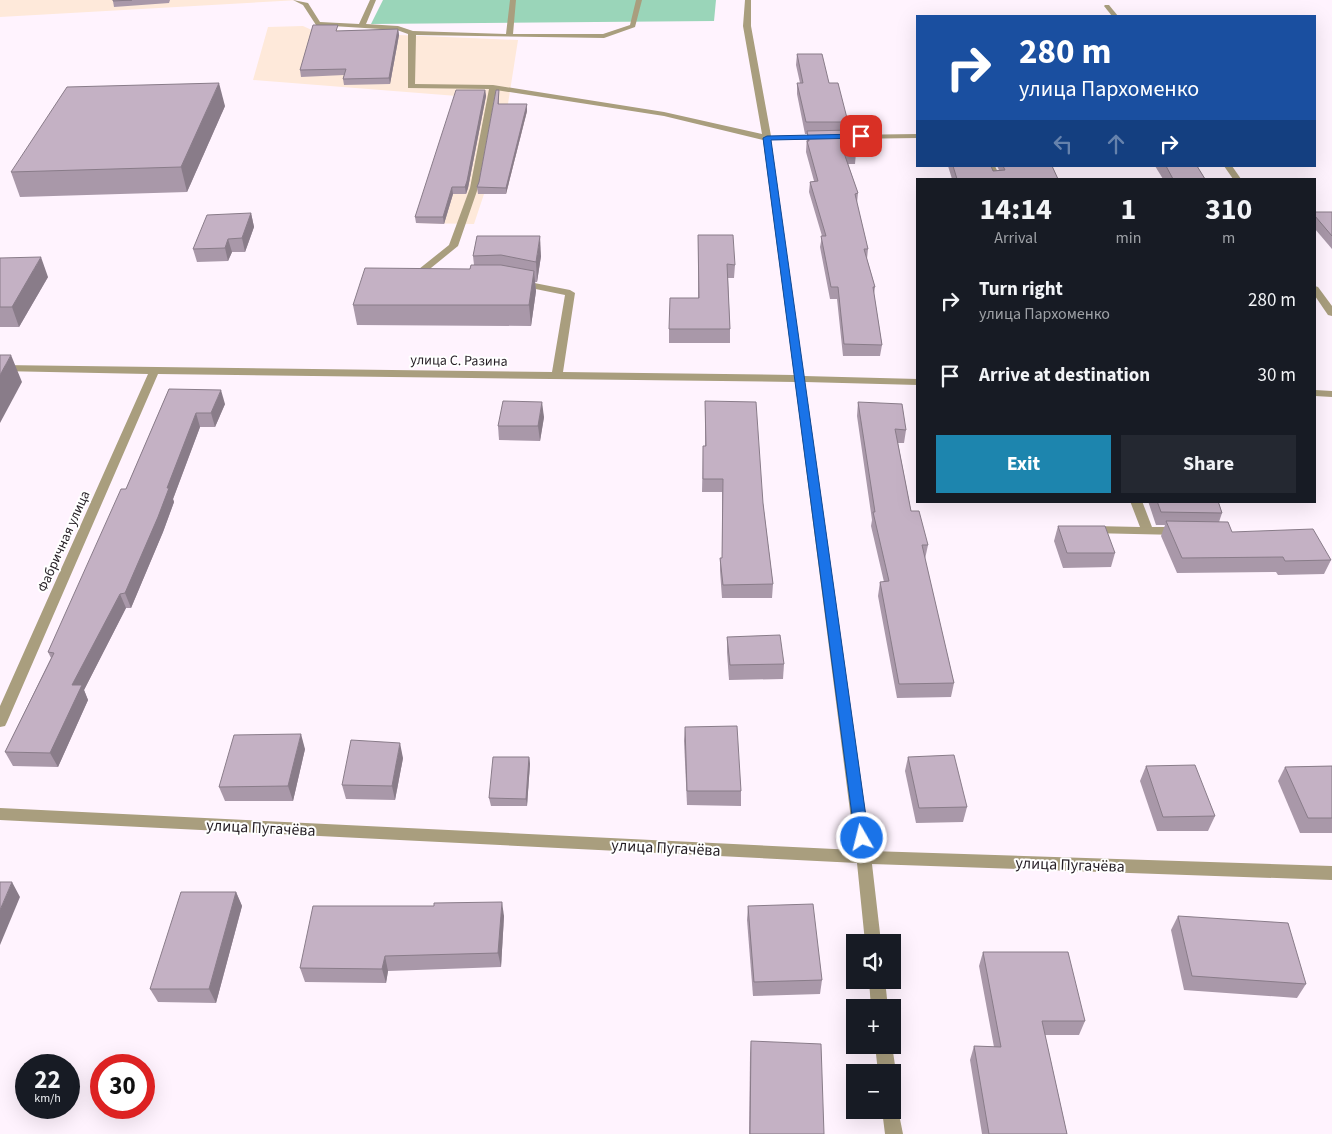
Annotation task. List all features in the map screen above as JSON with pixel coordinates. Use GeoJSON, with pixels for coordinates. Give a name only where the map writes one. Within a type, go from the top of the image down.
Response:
{"type":"FeatureCollection","features":[{"type":"Feature","properties":{"kind":"street"},"geometry":{"type":"LineString","coordinates":[[296,0],[306,4],[318,24],[398,28],[412,33],[509,36],[604,36],[633,26],[638,0]]}},
{"type":"Feature","properties":{"kind":"street"},"geometry":{"type":"LineString","coordinates":[[362,26],[373,0]]}},
{"type":"Feature","properties":{"kind":"street"},"geometry":{"type":"LineString","coordinates":[[509,36],[513,0]]}},
{"type":"Feature","properties":{"kind":"street"},"geometry":{"type":"LineString","coordinates":[[748,0],[746,26],[767,138],[873,934]]}},
{"type":"Feature","properties":{"kind":"street"},"geometry":{"type":"LineString","coordinates":[[1107,6],[1114,15]]}},
{"type":"Feature","properties":{"kind":"street"},"geometry":{"type":"LineString","coordinates":[[412,33],[411,86],[493,87],[664,114],[767,138],[916,136]]}},
{"type":"Feature","properties":{"kind":"street"},"geometry":{"type":"LineString","coordinates":[[427,282],[408,282],[453,246],[474,188],[493,87]]}},
{"type":"Feature","properties":{"kind":"street"},"geometry":{"type":"LineString","coordinates":[[1229,167],[1236,178]]}},
{"type":"Feature","properties":{"kind":"street"},"geometry":{"type":"LineString","coordinates":[[512,282],[570,293],[557,376]]}},
{"type":"Feature","properties":{"kind":"street"},"geometry":{"type":"LineString","coordinates":[[1316,290],[1332,313]]}},
{"type":"Feature","properties":{"kind":"street","name":"улица С. Разина"},"geometry":{"type":"LineString","coordinates":[[0,368],[154,372],[800,378],[916,382]]}},
{"type":"Feature","properties":{"kind":"street","name":"Фабричная улица"},"geometry":{"type":"LineString","coordinates":[[0,722],[154,372]]}},
{"type":"Feature","properties":{"kind":"street"},"geometry":{"type":"LineString","coordinates":[[1316,393],[1332,394]]}},
{"type":"Feature","properties":{"kind":"street"},"geometry":{"type":"LineString","coordinates":[[1137,503],[1148,531]]}},
{"type":"Feature","properties":{"kind":"street"},"geometry":{"type":"LineString","coordinates":[[1094,530],[1188,531]]}},
{"type":"Feature","properties":{"kind":"street","name":"улица Пугачёва"},"geometry":{"type":"LineString","coordinates":[[0,814],[864,857],[1332,873]]}},
{"type":"Feature","properties":{"kind":"street"},"geometry":{"type":"LineString","coordinates":[[892,1119],[894,1134]]}},
{"type":"Feature","properties":{"kind":"shaded area"},"geometry":{"type":"Polygon","coordinates":[[[0,0],[299,0],[0,17],[0,0]]]}},
{"type":"Feature","properties":{"kind":"shaded area"},"geometry":{"type":"Polygon","coordinates":[[[303,26],[314,31],[338,30],[356,36],[399,35],[518,40],[507,110],[527,111],[506,194],[484,194],[474,224],[416,223],[457,96],[253,80],[268,27],[303,26]]]}},
{"type":"Feature","properties":{"kind":"green space"},"geometry":{"type":"Polygon","coordinates":[[[383,0],[716,0],[714,21],[371,24],[383,0]]]}},
{"type":"Feature","properties":{"kind":"building"},"geometry":{"type":"Polygon","coordinates":[[[313,25],[338,25],[336,31],[398,29],[389,78],[343,79],[346,69],[300,70],[313,25]]]}},
{"type":"Feature","properties":{"kind":"building"},"geometry":{"type":"Polygon","coordinates":[[[797,54],[822,54],[829,83],[838,83],[848,122],[806,122],[797,83],[803,83],[797,54]]]}},
{"type":"Feature","properties":{"kind":"building"},"geometry":{"type":"Polygon","coordinates":[[[219,83],[181,167],[11,172],[67,87],[219,83]]]}},
{"type":"Feature","properties":{"kind":"building"},"geometry":{"type":"Polygon","coordinates":[[[456,90],[485,90],[467,181],[465,187],[452,187],[443,217],[415,217],[456,90]]]}},
{"type":"Feature","properties":{"kind":"building"},"geometry":{"type":"Polygon","coordinates":[[[496,90],[499,90],[498,104],[527,104],[506,188],[477,187],[479,182],[496,90]]]}},
{"type":"Feature","properties":{"kind":"building"},"geometry":{"type":"Polygon","coordinates":[[[850,130],[856,153],[844,153],[858,193],[855,194],[868,249],[864,249],[875,287],[873,287],[882,345],[844,344],[838,287],[831,287],[821,236],[826,236],[810,182],[818,181],[807,141],[809,141],[807,131],[850,130]]]}},
{"type":"Feature","properties":{"kind":"building"},"geometry":{"type":"Polygon","coordinates":[[[953,167],[991,167],[993,171],[1005,170],[1004,167],[1052,167],[1058,178],[957,178],[953,167]]]}},
{"type":"Feature","properties":{"kind":"building"},"geometry":{"type":"Polygon","coordinates":[[[1167,167],[1198,167],[1204,178],[1172,178],[1167,167]]]}},
{"type":"Feature","properties":{"kind":"building"},"geometry":{"type":"Polygon","coordinates":[[[1316,212],[1332,212],[1332,236],[1316,217],[1316,212]]]}},
{"type":"Feature","properties":{"kind":"building"},"geometry":{"type":"Polygon","coordinates":[[[251,213],[242,238],[228,239],[225,248],[193,249],[207,215],[251,213]]]}},
{"type":"Feature","properties":{"kind":"building"},"geometry":{"type":"Polygon","coordinates":[[[698,235],[733,235],[735,265],[727,264],[730,329],[669,329],[670,298],[699,298],[698,235]]]}},
{"type":"Feature","properties":{"kind":"building"},"geometry":{"type":"Polygon","coordinates":[[[477,236],[540,236],[536,262],[501,255],[473,256],[477,236]]]}},
{"type":"Feature","properties":{"kind":"building"},"geometry":{"type":"Polygon","coordinates":[[[41,257],[12,307],[0,307],[0,258],[41,257]]]}},
{"type":"Feature","properties":{"kind":"building"},"geometry":{"type":"Polygon","coordinates":[[[471,265],[501,265],[534,271],[529,305],[353,305],[365,268],[470,269],[471,265]]]}},
{"type":"Feature","properties":{"kind":"building"},"geometry":{"type":"Polygon","coordinates":[[[0,355],[11,355],[0,375],[0,355]]]}},
{"type":"Feature","properties":{"kind":"building"},"geometry":{"type":"Polygon","coordinates":[[[169,389],[221,390],[211,413],[196,413],[158,517],[125,593],[120,594],[72,685],[82,685],[50,753],[5,752],[54,653],[48,652],[121,489],[126,489],[169,389]]]}},
{"type":"Feature","properties":{"kind":"building"},"geometry":{"type":"Polygon","coordinates":[[[503,401],[542,402],[538,426],[498,426],[503,401]]]}},
{"type":"Feature","properties":{"kind":"building"},"geometry":{"type":"Polygon","coordinates":[[[705,401],[756,402],[763,503],[773,584],[723,585],[720,558],[722,558],[723,479],[703,479],[703,446],[706,446],[705,401]]]}},
{"type":"Feature","properties":{"kind":"building"},"geometry":{"type":"Polygon","coordinates":[[[858,402],[902,404],[906,430],[895,429],[911,511],[919,511],[928,545],[922,545],[954,683],[899,684],[880,582],[889,581],[873,512],[875,512],[858,402]]]}},
{"type":"Feature","properties":{"kind":"building"},"geometry":{"type":"Polygon","coordinates":[[[1158,503],[1219,503],[1222,513],[1161,512],[1158,503]]]}},
{"type":"Feature","properties":{"kind":"building"},"geometry":{"type":"Polygon","coordinates":[[[1166,521],[1228,522],[1232,532],[1313,529],[1331,560],[1285,561],[1283,557],[1182,558],[1166,521]]]}},
{"type":"Feature","properties":{"kind":"building"},"geometry":{"type":"Polygon","coordinates":[[[1058,526],[1105,526],[1115,553],[1067,553],[1058,526]]]}},
{"type":"Feature","properties":{"kind":"building"},"geometry":{"type":"Polygon","coordinates":[[[780,635],[784,664],[730,665],[727,637],[780,635]]]}},
{"type":"Feature","properties":{"kind":"building"},"geometry":{"type":"Polygon","coordinates":[[[737,726],[741,791],[687,791],[685,727],[737,726]]]}},
{"type":"Feature","properties":{"kind":"building"},"geometry":{"type":"Polygon","coordinates":[[[301,734],[288,786],[219,787],[234,735],[301,734]]]}},
{"type":"Feature","properties":{"kind":"building"},"geometry":{"type":"Polygon","coordinates":[[[351,740],[400,743],[392,786],[342,785],[351,740]]]}},
{"type":"Feature","properties":{"kind":"building"},"geometry":{"type":"Polygon","coordinates":[[[954,755],[967,807],[919,808],[908,757],[954,755]]]}},
{"type":"Feature","properties":{"kind":"building"},"geometry":{"type":"Polygon","coordinates":[[[493,757],[529,757],[526,799],[489,798],[493,757]]]}},
{"type":"Feature","properties":{"kind":"building"},"geometry":{"type":"Polygon","coordinates":[[[1195,765],[1215,816],[1163,817],[1146,766],[1195,765]]]}},
{"type":"Feature","properties":{"kind":"building"},"geometry":{"type":"Polygon","coordinates":[[[1332,766],[1332,818],[1308,818],[1285,767],[1332,766]]]}},
{"type":"Feature","properties":{"kind":"building"},"geometry":{"type":"Polygon","coordinates":[[[0,882],[12,882],[0,910],[0,882]]]}},
{"type":"Feature","properties":{"kind":"building"},"geometry":{"type":"Polygon","coordinates":[[[181,892],[236,892],[209,989],[150,989],[181,892]]]}},
{"type":"Feature","properties":{"kind":"building"},"geometry":{"type":"Polygon","coordinates":[[[502,902],[498,953],[385,956],[382,969],[300,968],[313,906],[434,906],[434,903],[502,902]]]}},
{"type":"Feature","properties":{"kind":"building"},"geometry":{"type":"Polygon","coordinates":[[[813,904],[822,980],[754,982],[748,906],[813,904]]]}},
{"type":"Feature","properties":{"kind":"building"},"geometry":{"type":"Polygon","coordinates":[[[1178,916],[1288,923],[1306,984],[1192,976],[1178,916]]]}},
{"type":"Feature","properties":{"kind":"building"},"geometry":{"type":"Polygon","coordinates":[[[983,952],[1068,952],[1085,1021],[1042,1021],[1067,1134],[989,1134],[974,1046],[1001,1047],[983,952]]]}},
{"type":"Feature","properties":{"kind":"building"},"geometry":{"type":"Polygon","coordinates":[[[751,1041],[821,1044],[824,1134],[750,1134],[751,1041]]]}},
{"type":"Feature","properties":{"kind":"route"},"geometry":{"type":"LineString","coordinates":[[861,136],[767,138],[862,838]]}}]}
